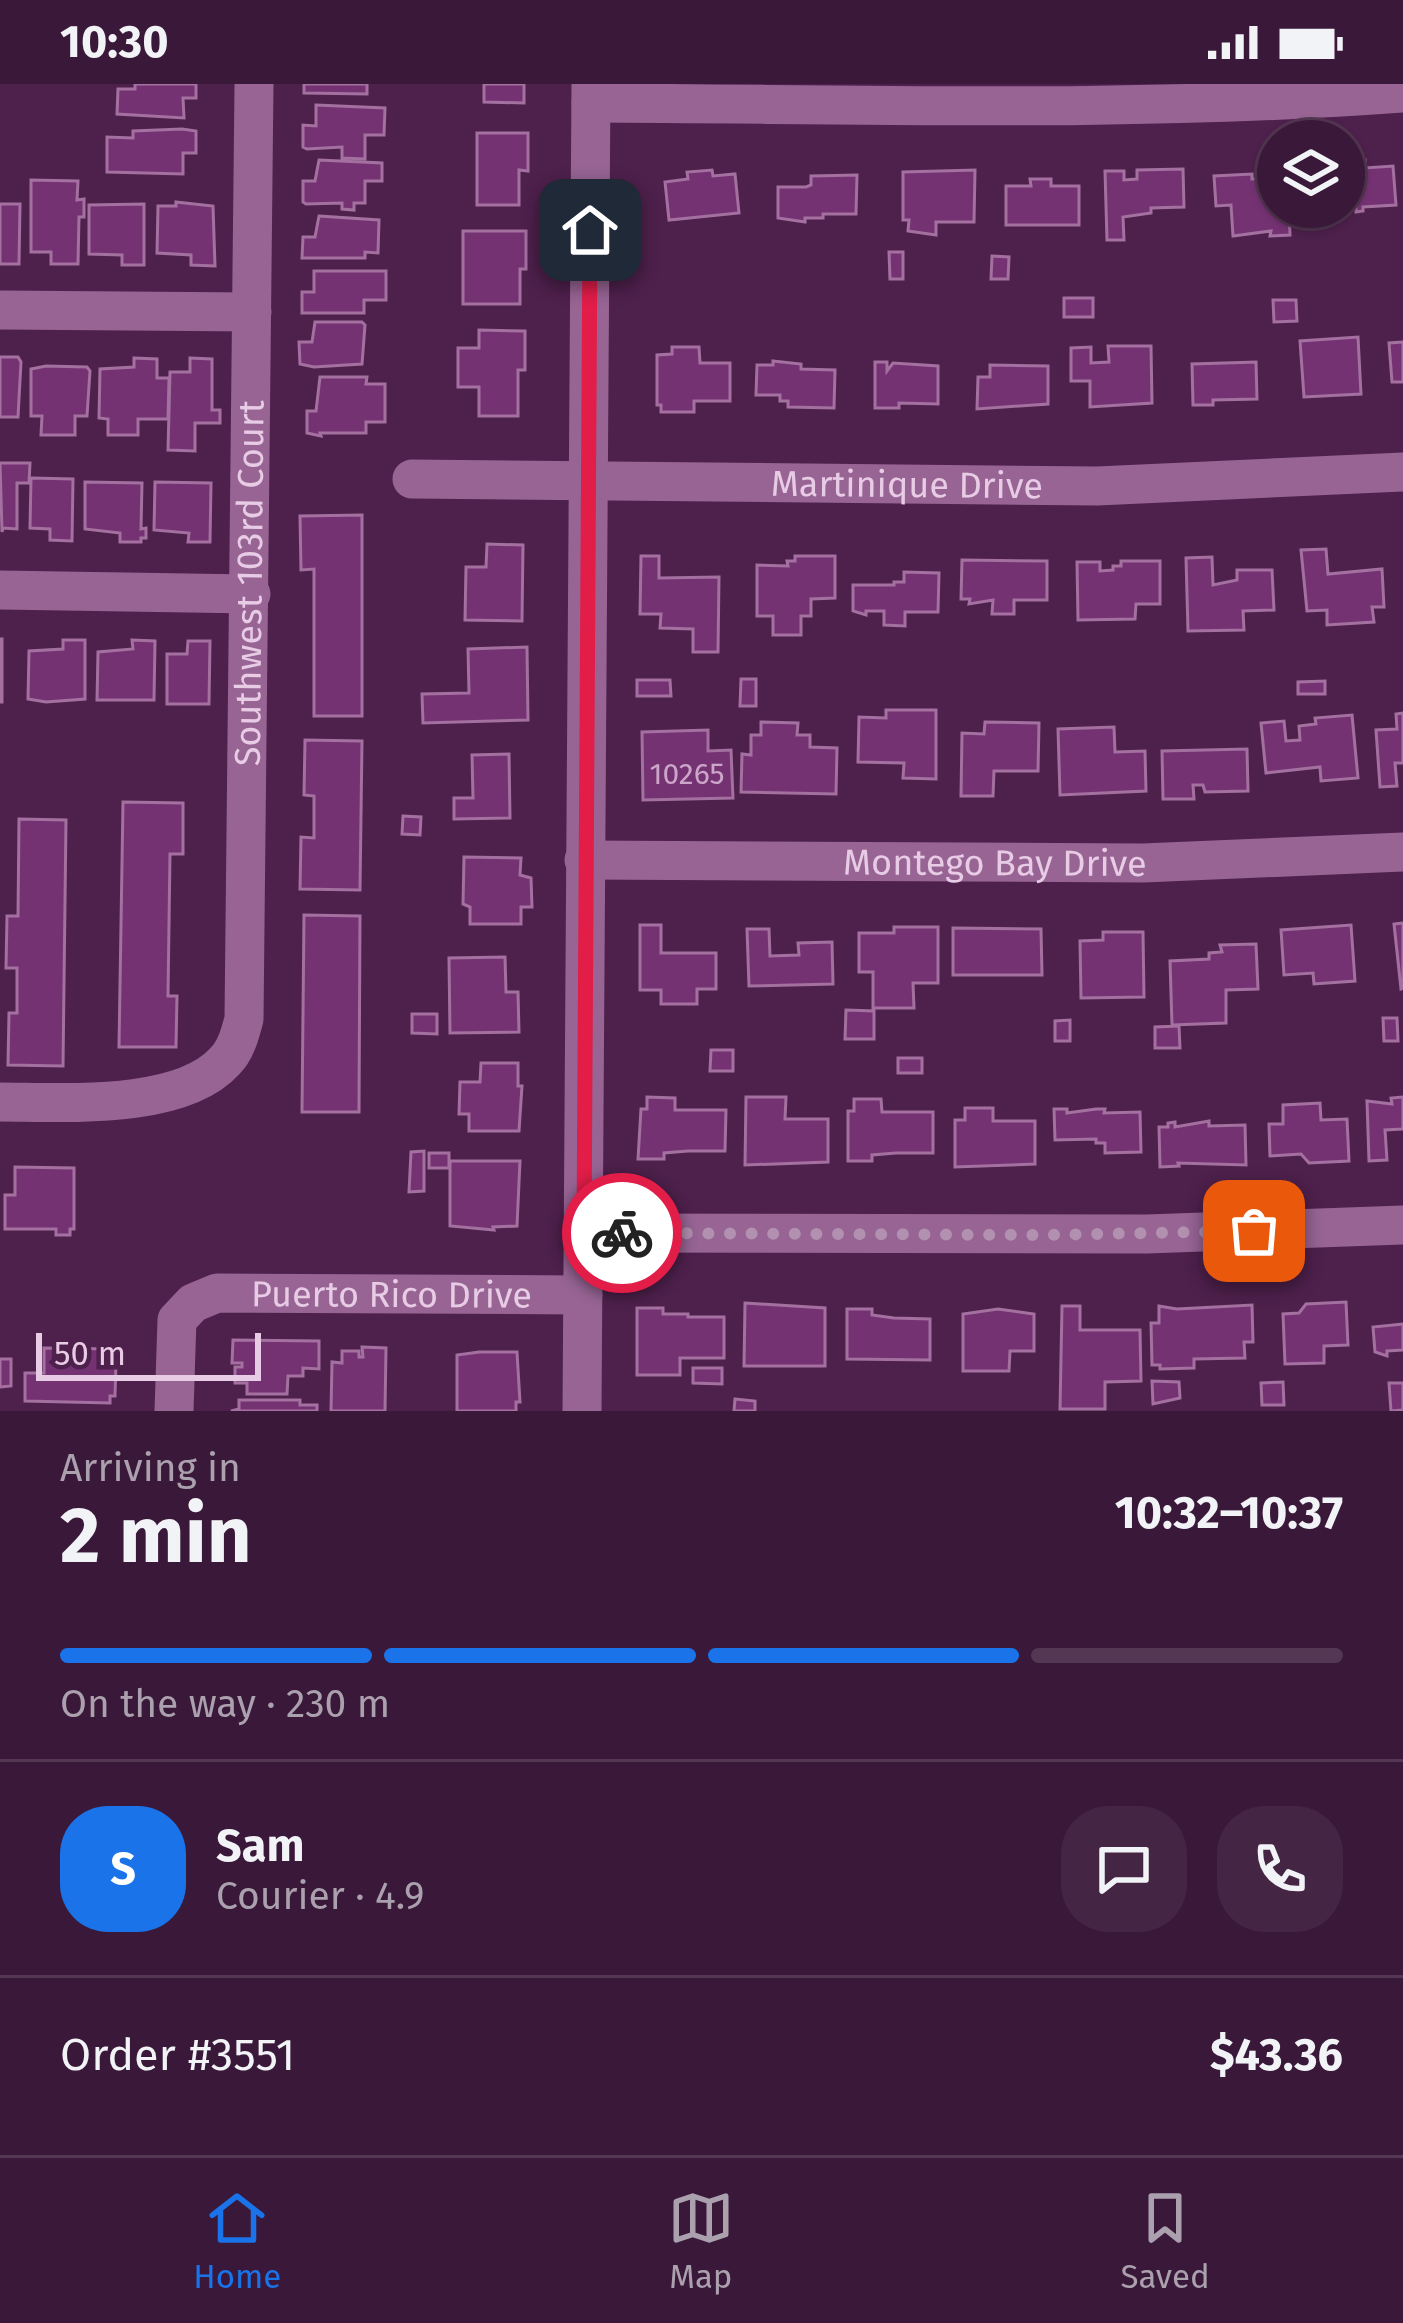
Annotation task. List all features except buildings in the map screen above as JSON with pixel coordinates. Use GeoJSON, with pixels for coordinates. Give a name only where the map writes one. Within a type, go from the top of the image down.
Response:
{"type":"FeatureCollection","features":[{"type":"Feature","properties":{"kind":"street","name":"Southwest 103rd Court"},"geometry":{"type":"LineString","coordinates":[[0,1102],[138,1099],[212,1072],[234,1050],[244,1019],[254,84]]}},
{"type":"Feature","properties":{"kind":"street"},"geometry":{"type":"LineString","coordinates":[[582,1411],[591,93],[1091,107],[1403,93]]}},
{"type":"Feature","properties":{"kind":"street"},"geometry":{"type":"LineString","coordinates":[[0,310],[252,313]]}},
{"type":"Feature","properties":{"kind":"street","name":"Martinique Drive"},"geometry":{"type":"LineString","coordinates":[[412,479],[1097,486],[1403,472]]}},
{"type":"Feature","properties":{"kind":"street"},"geometry":{"type":"LineString","coordinates":[[0,590],[250,594]]}},
{"type":"Feature","properties":{"kind":"street","name":"Montego Bay Drive"},"geometry":{"type":"LineString","coordinates":[[584,860],[1143,863],[1403,852]]}},
{"type":"Feature","properties":{"kind":"street"},"geometry":{"type":"LineString","coordinates":[[584,1233],[1147,1234],[1403,1225]]}},
{"type":"Feature","properties":{"kind":"street","name":"Puerto Rico Drive"},"geometry":{"type":"LineString","coordinates":[[174,1411],[177,1320],[203,1297],[259,1290],[584,1295]]}},
{"type":"Feature","properties":{"kind":"way so far"},"geometry":{"type":"LineString","coordinates":[[622,1233],[1254,1231]]}},
{"type":"Feature","properties":{"kind":"route"},"geometry":{"type":"LineString","coordinates":[[590,230],[584,1233],[622,1233]]}}]}
